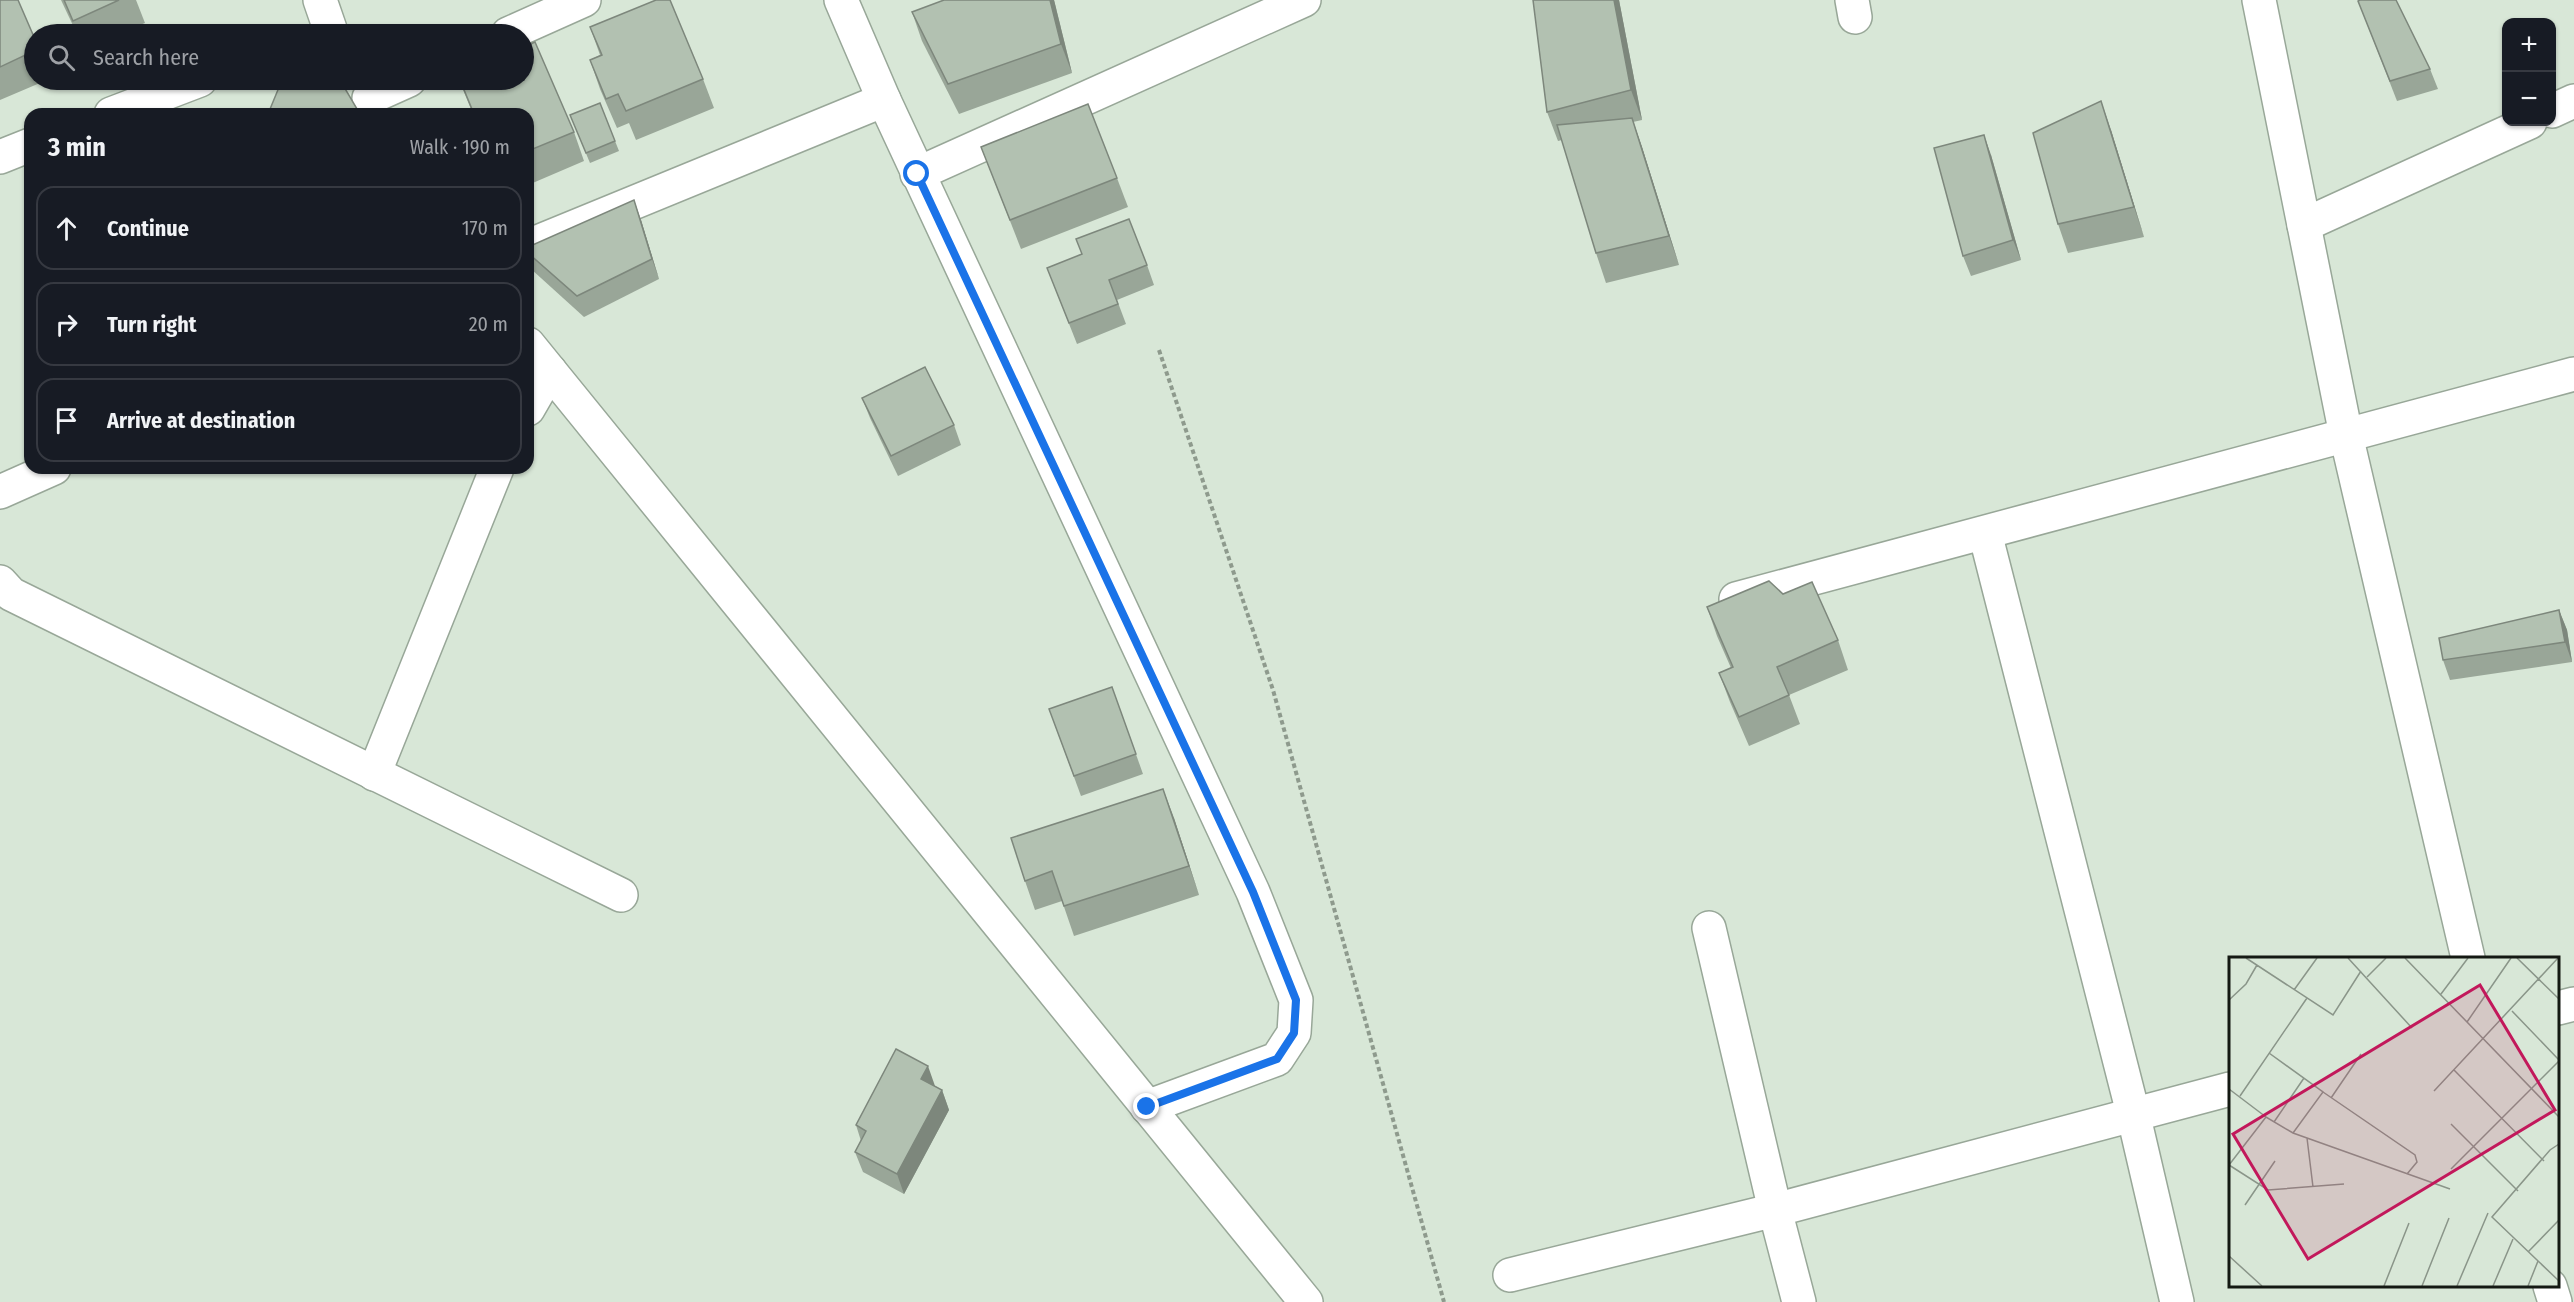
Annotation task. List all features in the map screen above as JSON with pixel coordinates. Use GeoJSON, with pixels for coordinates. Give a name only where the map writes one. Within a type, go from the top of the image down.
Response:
{"type":"FeatureCollection","features":[{"type":"Feature","properties":{"kind":"street"},"geometry":{"type":"LineString","coordinates":[[530,24],[584,0]]}},
{"type":"Feature","properties":{"kind":"street"},"geometry":{"type":"LineString","coordinates":[[842,0],[917,174],[1253,892],[1296,1000],[1294,1033],[1277,1059],[1147,1107]]}},
{"type":"Feature","properties":{"kind":"street"},"geometry":{"type":"LineString","coordinates":[[917,174],[1304,0]]}},
{"type":"Feature","properties":{"kind":"street"},"geometry":{"type":"LineString","coordinates":[[2259,0],[2346,435],[2468,957]]}},
{"type":"Feature","properties":{"kind":"street"},"geometry":{"type":"LineString","coordinates":[[127,108],[174,90]]}},
{"type":"Feature","properties":{"kind":"street"},"geometry":{"type":"LineString","coordinates":[[369,97],[385,90]]}},
{"type":"Feature","properties":{"kind":"street"},"geometry":{"type":"LineString","coordinates":[[534,244],[884,100]]}},
{"type":"Feature","properties":{"kind":"street"},"geometry":{"type":"LineString","coordinates":[[2556,109],[2574,101]]}},
{"type":"Feature","properties":{"kind":"street"},"geometry":{"type":"LineString","coordinates":[[2304,225],[2520,126]]}},
{"type":"Feature","properties":{"kind":"street"},"geometry":{"type":"LineString","coordinates":[[0,157],[24,147]]}},
{"type":"Feature","properties":{"kind":"street"},"geometry":{"type":"LineString","coordinates":[[534,351],[1306,1302]]}},
{"type":"Feature","properties":{"kind":"street"},"geometry":{"type":"LineString","coordinates":[[534,399],[550,371]]}},
{"type":"Feature","properties":{"kind":"street"},"geometry":{"type":"LineString","coordinates":[[1736,599],[2574,374]]}},
{"type":"Feature","properties":{"kind":"street"},"geometry":{"type":"LineString","coordinates":[[0,492],[40,474]]}},
{"type":"Feature","properties":{"kind":"street"},"geometry":{"type":"LineString","coordinates":[[374,774],[495,474]]}},
{"type":"Feature","properties":{"kind":"street"},"geometry":{"type":"LineString","coordinates":[[1984,533],[2133,1113],[2177,1302]]}},
{"type":"Feature","properties":{"kind":"street"},"geometry":{"type":"LineString","coordinates":[[0,582],[11,594],[621,895]]}},
{"type":"Feature","properties":{"kind":"street"},"geometry":{"type":"LineString","coordinates":[[1709,928],[1775,1210],[1799,1302]]}},
{"type":"Feature","properties":{"kind":"street"},"geometry":{"type":"LineString","coordinates":[[2559,1008],[2574,1004]]}},
{"type":"Feature","properties":{"kind":"street"},"geometry":{"type":"LineString","coordinates":[[1509,1275],[1775,1210],[2229,1089]]}},
{"type":"Feature","properties":{"kind":"street"},"geometry":{"type":"LineString","coordinates":[[2550,1287],[2554,1302]]}},
{"type":"Feature","properties":{"kind":"path"},"geometry":{"type":"LineString","coordinates":[[1159,350],[1273,690],[1444,1302]]}},
{"type":"Feature","properties":{"kind":"building"},"geometry":{"type":"Polygon","coordinates":[[[0,0],[18,0],[28,24],[24,24],[24,56],[0,67],[0,0]]]}},
{"type":"Feature","properties":{"kind":"building"},"geometry":{"type":"Polygon","coordinates":[[[64,0],[119,0],[73,21],[64,0]]]}},
{"type":"Feature","properties":{"kind":"building"},"geometry":{"type":"Polygon","coordinates":[[[656,0],[670,0],[703,79],[626,111],[618,94],[606,99],[590,60],[602,55],[590,27],[656,0]]]}},
{"type":"Feature","properties":{"kind":"building"},"geometry":{"type":"Polygon","coordinates":[[[944,0],[1050,0],[1061,44],[948,84],[912,12],[944,0]]]}},
{"type":"Feature","properties":{"kind":"building"},"geometry":{"type":"Polygon","coordinates":[[[1533,0],[1614,0],[1631,90],[1547,112],[1533,0]]]}},
{"type":"Feature","properties":{"kind":"building"},"geometry":{"type":"Polygon","coordinates":[[[2396,0],[2430,69],[2390,81],[2358,1],[2396,0]]]}},
{"type":"Feature","properties":{"kind":"building"},"geometry":{"type":"Polygon","coordinates":[[[534,42],[574,132],[534,149],[534,108],[472,108],[464,90],[534,90],[534,42]]]}},
{"type":"Feature","properties":{"kind":"building"},"geometry":{"type":"Polygon","coordinates":[[[278,90],[346,90],[356,108],[270,108],[278,90]]]}},
{"type":"Feature","properties":{"kind":"building"},"geometry":{"type":"Polygon","coordinates":[[[2101,101],[2134,207],[2058,224],[2033,133],[2101,101]]]}},
{"type":"Feature","properties":{"kind":"building"},"geometry":{"type":"Polygon","coordinates":[[[600,103],[615,141],[586,153],[570,115],[600,103]]]}},
{"type":"Feature","properties":{"kind":"building"},"geometry":{"type":"Polygon","coordinates":[[[1088,104],[1117,178],[1010,220],[981,147],[1088,104]]]}},
{"type":"Feature","properties":{"kind":"building"},"geometry":{"type":"Polygon","coordinates":[[[1632,118],[1669,236],[1596,253],[1557,125],[1632,118]]]}},
{"type":"Feature","properties":{"kind":"building"},"geometry":{"type":"Polygon","coordinates":[[[1984,135],[2013,240],[1963,256],[1934,148],[1984,135]]]}},
{"type":"Feature","properties":{"kind":"building"},"geometry":{"type":"Polygon","coordinates":[[[634,200],[652,259],[577,296],[534,258],[534,244],[634,200]]]}},
{"type":"Feature","properties":{"kind":"building"},"geometry":{"type":"Polygon","coordinates":[[[1129,219],[1147,265],[1109,280],[1118,304],[1069,323],[1047,268],[1082,254],[1076,239],[1129,219]]]}},
{"type":"Feature","properties":{"kind":"building"},"geometry":{"type":"Polygon","coordinates":[[[925,367],[954,425],[891,456],[862,398],[925,367]]]}},
{"type":"Feature","properties":{"kind":"building"},"geometry":{"type":"Polygon","coordinates":[[[1769,581],[1783,594],[1812,582],[1838,640],[1777,667],[1789,695],[1739,717],[1719,673],[1733,667],[1707,607],[1769,581]]]}},
{"type":"Feature","properties":{"kind":"building"},"geometry":{"type":"Polygon","coordinates":[[[2559,610],[2565,642],[2443,660],[2439,638],[2559,610]]]}},
{"type":"Feature","properties":{"kind":"building"},"geometry":{"type":"Polygon","coordinates":[[[1112,687],[1136,754],[1074,776],[1049,709],[1112,687]]]}},
{"type":"Feature","properties":{"kind":"building"},"geometry":{"type":"Polygon","coordinates":[[[1163,789],[1189,866],[1064,906],[1052,871],[1025,881],[1011,838],[1163,789]]]}},
{"type":"Feature","properties":{"kind":"building"},"geometry":{"type":"Polygon","coordinates":[[[896,1049],[928,1066],[921,1079],[942,1090],[897,1174],[855,1152],[866,1131],[856,1125],[896,1049]]]}},
{"type":"Feature","properties":{"kind":"route"},"geometry":{"type":"LineString","coordinates":[[917,174],[1253,892],[1296,1000],[1294,1033],[1277,1059],[1147,1107]]}}]}
